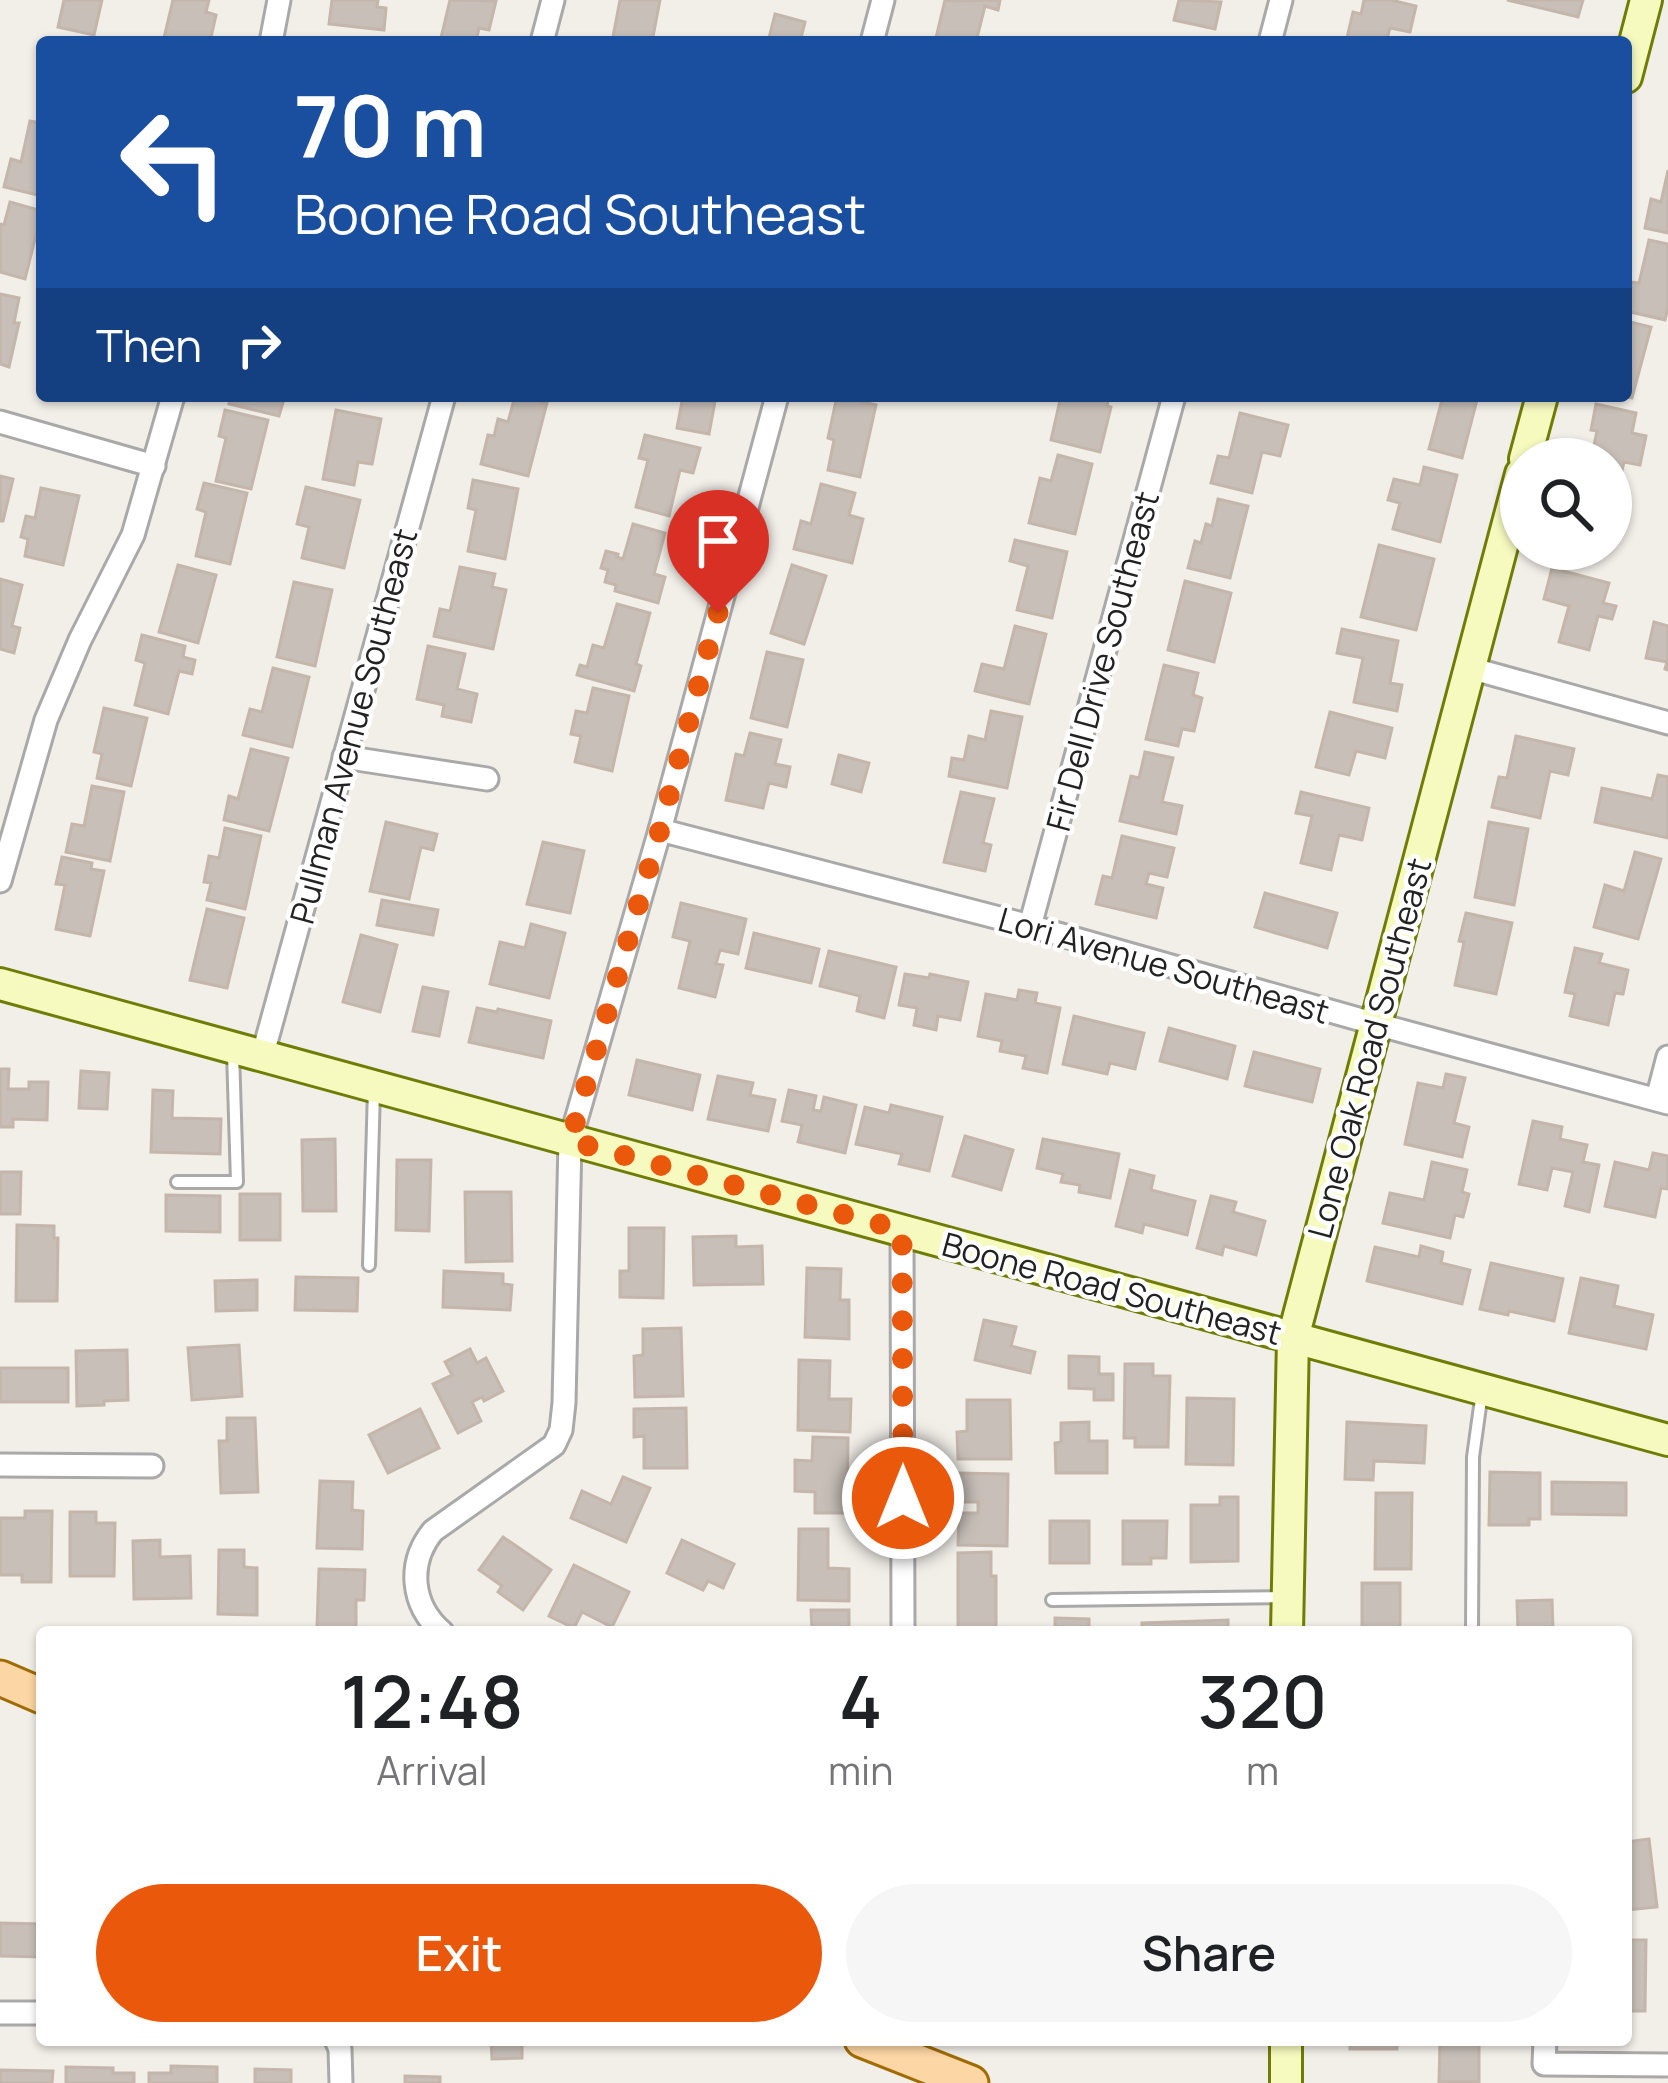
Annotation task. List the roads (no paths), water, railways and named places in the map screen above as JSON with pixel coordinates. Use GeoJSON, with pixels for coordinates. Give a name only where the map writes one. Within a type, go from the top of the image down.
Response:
{"type":"FeatureCollection","features":[{"type":"Feature","properties":{"kind":"main road"},"geometry":{"type":"LineString","coordinates":[[0,1678],[36,1693]]}},
{"type":"Feature","properties":{"kind":"main road"},"geometry":{"type":"LineString","coordinates":[[877,2046],[971,2083]]}},
{"type":"Feature","properties":{"kind":"street"},"geometry":{"type":"LineString","coordinates":[[272,36],[279,0]]}},
{"type":"Feature","properties":{"kind":"street"},"geometry":{"type":"LineString","coordinates":[[544,36],[553,0]]}},
{"type":"Feature","properties":{"kind":"street"},"geometry":{"type":"LineString","coordinates":[[874,36],[883,0]]}},
{"type":"Feature","properties":{"kind":"street"},"geometry":{"type":"LineString","coordinates":[[1272,36],[1282,0]]}},
{"type":"Feature","properties":{"kind":"street"},"geometry":{"type":"LineString","coordinates":[[1632,54],[1646,0]]}},
{"type":"Feature","properties":{"kind":"street"},"geometry":{"type":"LineString","coordinates":[[0,881],[46,720],[80,640],[134,535],[171,402]]}},
{"type":"Feature","properties":{"kind":"street","name":"Pullman Avenue Southeast"},"geometry":{"type":"LineString","coordinates":[[247,1052],[344,757],[442,402]]}},
{"type":"Feature","properties":{"kind":"street"},"geometry":{"type":"LineString","coordinates":[[437,1626],[421,1606],[416,1586],[421,1546],[433,1531],[554,1445],[560,1430],[570,1141],[775,402]]}},
{"type":"Feature","properties":{"kind":"street","name":"Fir Dell Drive Southeast"},"geometry":{"type":"LineString","coordinates":[[1030,926],[1172,402]]}},
{"type":"Feature","properties":{"kind":"street"},"geometry":{"type":"LineString","coordinates":[[1531,438],[1540,402]]}},
{"type":"Feature","properties":{"kind":"street"},"geometry":{"type":"LineString","coordinates":[[0,422],[154,466]]}},
{"type":"Feature","properties":{"kind":"street","name":"Lone Oak Road Southeast"},"geometry":{"type":"LineString","coordinates":[[1287,1626],[1293,1338],[1500,554]]}},
{"type":"Feature","properties":{"kind":"street"},"geometry":{"type":"LineString","coordinates":[[1470,668],[1668,723]]}},
{"type":"Feature","properties":{"kind":"street"},"geometry":{"type":"LineString","coordinates":[[344,757],[487,779]]}},
{"type":"Feature","properties":{"kind":"street","name":"Lori Avenue Southeast"},"geometry":{"type":"LineString","coordinates":[[660,830],[1030,926],[1662,1101]]}},
{"type":"Feature","properties":{"kind":"street","name":"Boone Road Southeast"},"geometry":{"type":"LineString","coordinates":[[0,984],[1668,1440]]}},
{"type":"Feature","properties":{"kind":"street"},"geometry":{"type":"LineString","coordinates":[[1662,1101],[1668,1057]]}},
{"type":"Feature","properties":{"kind":"street"},"geometry":{"type":"LineString","coordinates":[[902,1230],[903,1626]]}},
{"type":"Feature","properties":{"kind":"street"},"geometry":{"type":"LineString","coordinates":[[0,1465],[152,1466]]}},
{"type":"Feature","properties":{"kind":"street"},"geometry":{"type":"LineString","coordinates":[[0,2013],[36,2013]]}},
{"type":"Feature","properties":{"kind":"street"},"geometry":{"type":"LineString","coordinates":[[339,2046],[340,2083]]}},
{"type":"Feature","properties":{"kind":"street"},"geometry":{"type":"LineString","coordinates":[[1286,2046],[1286,2083]]}},
{"type":"Feature","properties":{"kind":"street"},"geometry":{"type":"LineString","coordinates":[[1545,2046],[1544,2064],[1668,2065]]}},
{"type":"Feature","properties":{"kind":"lane"},"geometry":{"type":"LineString","coordinates":[[177,1182],[237,1182],[247,1052]]}},
{"type":"Feature","properties":{"kind":"lane"},"geometry":{"type":"LineString","coordinates":[[369,1265],[374,1087]]}},
{"type":"Feature","properties":{"kind":"lane"},"geometry":{"type":"LineString","coordinates":[[1472,1626],[1473,1457],[1482,1389]]}},
{"type":"Feature","properties":{"kind":"lane"},"geometry":{"type":"LineString","coordinates":[[1052,1600],[1287,1597]]}}]}
